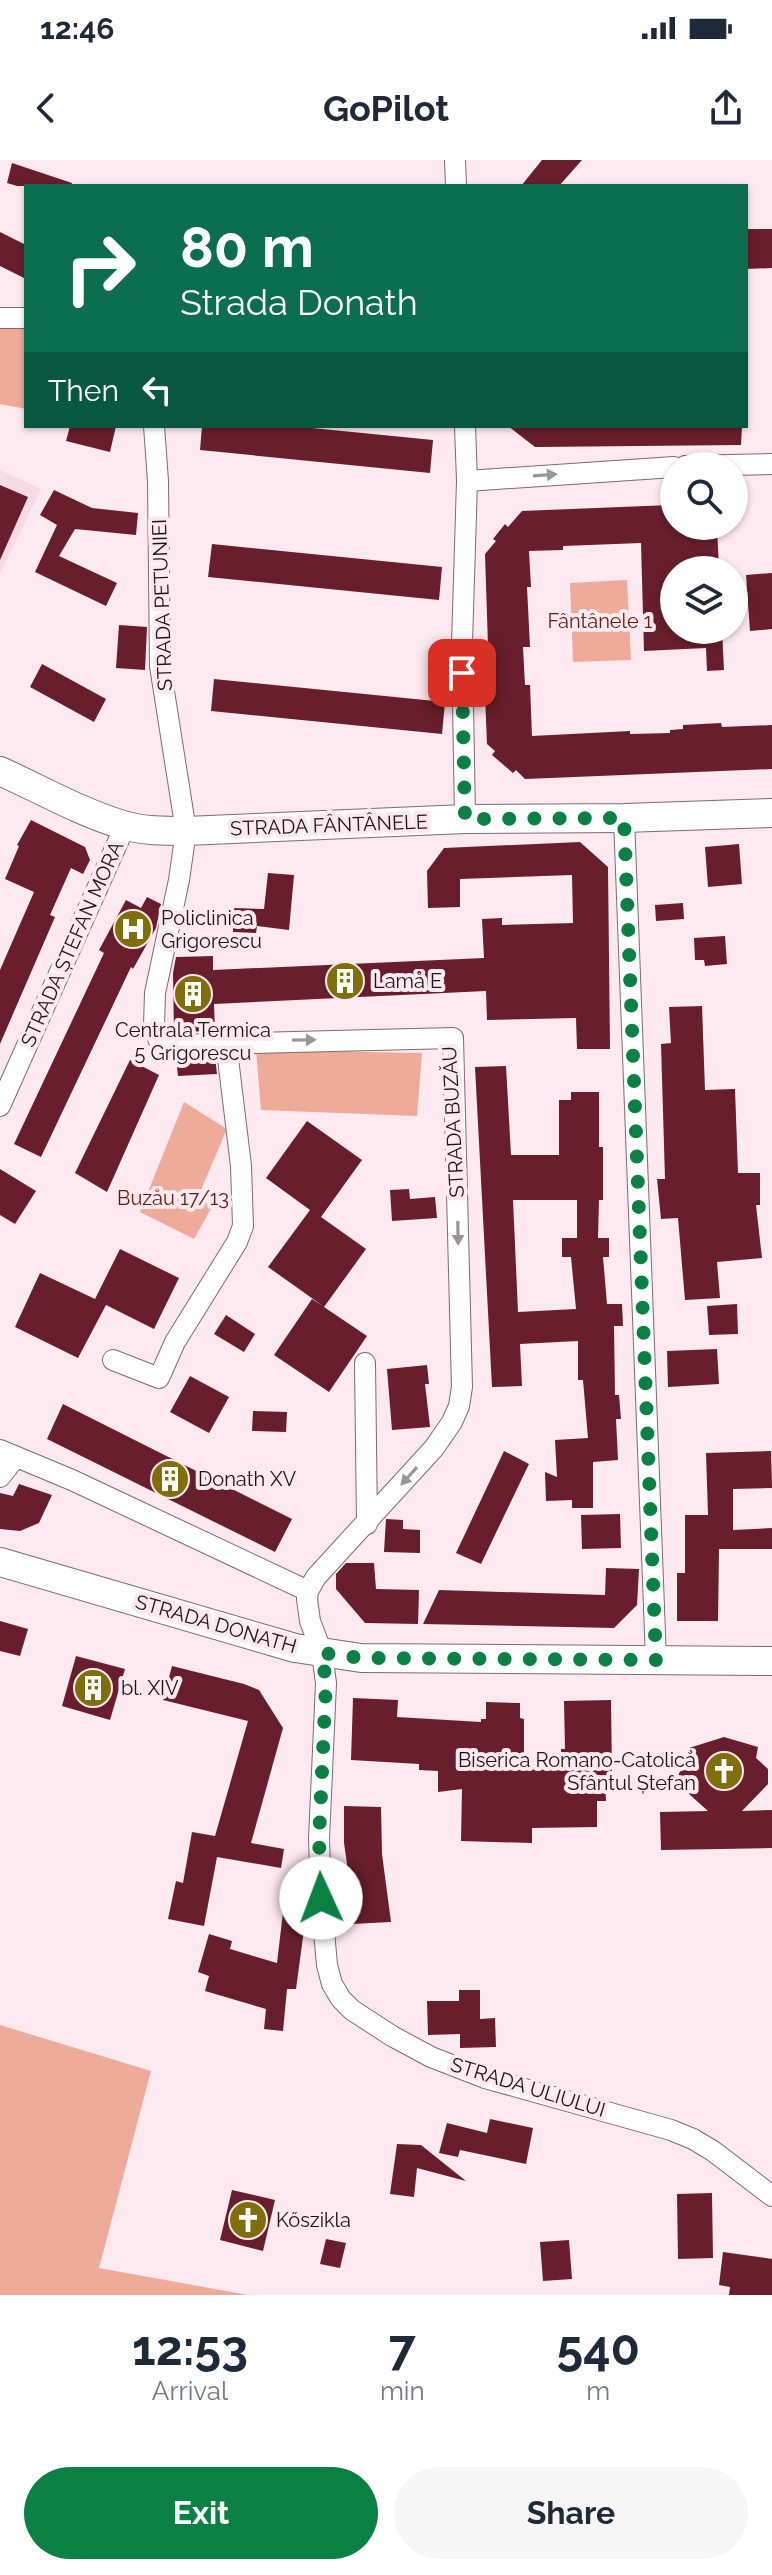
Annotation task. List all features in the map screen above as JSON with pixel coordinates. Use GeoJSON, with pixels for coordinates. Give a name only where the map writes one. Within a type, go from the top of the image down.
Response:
{"type":"FeatureCollection","features":[{"type":"Feature","properties":{"kind":"main road","name":"STRADA FÂNTÂNELE"},"geometry":{"type":"LineString","coordinates":[[0,771],[125,826],[186,831],[465,819],[772,813]]}},
{"type":"Feature","properties":{"kind":"main road","name":"STRADA DONATH"},"geometry":{"type":"LineString","coordinates":[[0,1562],[295,1648],[322,1653],[361,1658],[772,1661]]}},
{"type":"Feature","properties":{"kind":"street"},"geometry":{"type":"LineString","coordinates":[[455,160],[456,184]]}},
{"type":"Feature","properties":{"kind":"street"},"geometry":{"type":"LineString","coordinates":[[0,318],[24,318]]}},
{"type":"Feature","properties":{"kind":"street","name":"STRADA PETUNIEI"},"geometry":{"type":"LineString","coordinates":[[154,428],[158,481],[160,666],[186,831]]}},
{"type":"Feature","properties":{"kind":"street"},"geometry":{"type":"LineString","coordinates":[[465,428],[467,481],[462,643],[465,819]]}},
{"type":"Feature","properties":{"kind":"street"},"geometry":{"type":"LineString","coordinates":[[748,465],[772,464]]}},
{"type":"Feature","properties":{"kind":"street"},"geometry":{"type":"LineString","coordinates":[[467,481],[660,468]]}},
{"type":"Feature","properties":{"kind":"street"},"geometry":{"type":"LineString","coordinates":[[624,818],[656,1660]]}},
{"type":"Feature","properties":{"kind":"street","name":"STRADA ȘTEFAN MORA"},"geometry":{"type":"LineString","coordinates":[[0,1106],[125,826]]}},
{"type":"Feature","properties":{"kind":"street","name":"STRADA BUZĂU"},"geometry":{"type":"LineString","coordinates":[[186,831],[155,993],[154,1026],[159,1041],[172,1045],[453,1038],[462,1387],[459,1406],[434,1448],[316,1577],[308,1591]]}},
{"type":"Feature","properties":{"kind":"street"},"geometry":{"type":"LineString","coordinates":[[113,1360],[159,1378],[175,1342],[237,1242],[243,1226],[241,1166],[226,1042]]}},
{"type":"Feature","properties":{"kind":"street"},"geometry":{"type":"LineString","coordinates":[[365,1363],[367,1524]]}},
{"type":"Feature","properties":{"kind":"street"},"geometry":{"type":"LineString","coordinates":[[0,1477],[8,1453],[308,1591],[310,1621],[322,1653]]}},
{"type":"Feature","properties":{"kind":"street","name":"STRADA ULIULUI"},"geometry":{"type":"LineString","coordinates":[[322,1653],[326,1683],[319,1839],[321,1898],[327,1965],[332,1984],[341,1999],[352,2010],[392,2036],[431,2057],[485,2078],[671,2130],[693,2139],[772,2196]]}},
{"type":"Feature","properties":{"kind":"shaded area"},"geometry":{"type":"Polygon","coordinates":[[[0,470],[41,489],[0,574],[0,470]]]}},
{"type":"Feature","properties":{"kind":"green space"},"geometry":{"type":"Polygon","coordinates":[[[0,318],[24,318],[24,409],[0,404],[0,318]]]}},
{"type":"Feature","properties":{"kind":"green space","name":"Fântânele 1"},"geometry":{"type":"Polygon","coordinates":[[[627,580],[631,660],[573,662],[570,583],[627,580]]]}},
{"type":"Feature","properties":{"kind":"green space"},"geometry":{"type":"Polygon","coordinates":[[[256,1050],[422,1053],[417,1116],[261,1110],[256,1050]]]}},
{"type":"Feature","properties":{"kind":"green space","name":"Buzău 17/13"},"geometry":{"type":"Polygon","coordinates":[[[184,1102],[227,1129],[198,1197],[212,1207],[194,1239],[140,1212],[184,1102]]]}},
{"type":"Feature","properties":{"kind":"green space"},"geometry":{"type":"Polygon","coordinates":[[[0,2025],[151,2071],[99,2268],[248,2295],[0,2295],[0,2025]]]}},
{"type":"Feature","properties":{"kind":"building"},"geometry":{"type":"Polygon","coordinates":[[[542,160],[582,160],[561,184],[523,184],[542,160]]]}},
{"type":"Feature","properties":{"kind":"building"},"geometry":{"type":"Polygon","coordinates":[[[12,163],[72,183],[17,186],[7,183],[12,163]]]}},
{"type":"Feature","properties":{"kind":"building"},"geometry":{"type":"Polygon","coordinates":[[[748,229],[772,229],[772,268],[748,269],[748,229]]]}},
{"type":"Feature","properties":{"kind":"building"},"geometry":{"type":"Polygon","coordinates":[[[0,232],[24,244],[24,278],[0,266],[0,232]]]}},
{"type":"Feature","properties":{"kind":"building"},"geometry":{"type":"Polygon","coordinates":[[[69,428],[116,428],[110,452],[66,441],[69,428]]]}},
{"type":"Feature","properties":{"kind":"building"},"geometry":{"type":"Polygon","coordinates":[[[202,428],[312,428],[433,440],[430,473],[200,450],[202,428]]]}},
{"type":"Feature","properties":{"kind":"building"},"geometry":{"type":"Polygon","coordinates":[[[511,428],[742,428],[741,445],[535,447],[511,428]]]}},
{"type":"Feature","properties":{"kind":"building"},"geometry":{"type":"Polygon","coordinates":[[[0,485],[28,497],[0,560],[0,485]]]}},
{"type":"Feature","properties":{"kind":"building"},"geometry":{"type":"Polygon","coordinates":[[[54,490],[92,508],[138,513],[136,535],[75,529],[59,556],[117,583],[106,606],[35,572],[57,525],[40,515],[54,490]]]}},
{"type":"Feature","properties":{"kind":"building"},"geometry":{"type":"Polygon","coordinates":[[[660,505],[660,540],[718,540],[718,556],[660,556],[660,644],[723,644],[724,670],[707,671],[706,648],[644,651],[641,543],[563,546],[563,550],[529,551],[530,647],[523,647],[525,685],[530,685],[532,736],[630,731],[630,734],[670,733],[670,730],[683,729],[683,725],[721,723],[722,727],[772,725],[772,769],[525,779],[492,755],[495,751],[487,744],[483,646],[488,646],[485,554],[505,524],[508,527],[522,511],[660,505]]]}},
{"type":"Feature","properties":{"kind":"building"},"geometry":{"type":"Polygon","coordinates":[[[212,544],[442,567],[439,600],[208,577],[212,544]]]}},
{"type":"Feature","properties":{"kind":"building"},"geometry":{"type":"Polygon","coordinates":[[[772,573],[772,629],[750,631],[748,575],[772,573]]]}},
{"type":"Feature","properties":{"kind":"building"},"geometry":{"type":"Polygon","coordinates":[[[119,625],[147,627],[145,670],[116,668],[119,625]]]}},
{"type":"Feature","properties":{"kind":"building"},"geometry":{"type":"Polygon","coordinates":[[[42,664],[106,699],[94,722],[30,687],[42,664]]]}},
{"type":"Feature","properties":{"kind":"building"},"geometry":{"type":"Polygon","coordinates":[[[214,679],[445,702],[442,734],[211,711],[214,679]]]}},
{"type":"Feature","properties":{"kind":"building"},"geometry":{"type":"Polygon","coordinates":[[[31,820],[85,847],[90,860],[83,874],[71,868],[50,915],[55,917],[0,1044],[0,970],[34,892],[5,879],[17,845],[31,820]]]}},
{"type":"Feature","properties":{"kind":"building"},"geometry":{"type":"Polygon","coordinates":[[[580,842],[608,867],[610,1049],[577,1049],[576,1018],[487,1020],[486,991],[214,1004],[215,1031],[174,1032],[173,973],[176,957],[213,956],[213,970],[484,958],[482,919],[502,918],[502,925],[573,923],[572,875],[460,879],[460,907],[428,908],[427,871],[444,848],[580,842]]]}},
{"type":"Feature","properties":{"kind":"building"},"geometry":{"type":"Polygon","coordinates":[[[739,844],[742,884],[708,887],[705,847],[739,844]]]}},
{"type":"Feature","properties":{"kind":"building"},"geometry":{"type":"Polygon","coordinates":[[[268,873],[294,875],[289,930],[257,926],[256,933],[233,932],[233,908],[264,909],[268,873]]]}},
{"type":"Feature","properties":{"kind":"building"},"geometry":{"type":"Polygon","coordinates":[[[147,897],[161,904],[156,928],[133,969],[131,967],[41,1157],[14,1144],[104,953],[99,950],[126,900],[141,908],[147,897]]]}},
{"type":"Feature","properties":{"kind":"building"},"geometry":{"type":"Polygon","coordinates":[[[683,903],[684,919],[656,921],[655,905],[683,903]]]}},
{"type":"Feature","properties":{"kind":"building"},"geometry":{"type":"Polygon","coordinates":[[[725,936],[727,964],[705,966],[704,960],[695,960],[694,938],[725,936]]]}},
{"type":"Feature","properties":{"kind":"building"},"geometry":{"type":"Polygon","coordinates":[[[702,1006],[705,1090],[735,1089],[738,1173],[760,1173],[760,1205],[756,1205],[762,1258],[717,1262],[720,1298],[685,1300],[678,1218],[661,1219],[657,1179],[665,1179],[661,1044],[671,1043],[669,1007],[702,1006]]]}},
{"type":"Feature","properties":{"kind":"building"},"geometry":{"type":"Polygon","coordinates":[[[215,1057],[217,1074],[178,1076],[176,1058],[215,1057]]]}},
{"type":"Feature","properties":{"kind":"building"},"geometry":{"type":"Polygon","coordinates":[[[130,1060],[159,1075],[107,1192],[75,1173],[130,1060]]]}},
{"type":"Feature","properties":{"kind":"building"},"geometry":{"type":"Polygon","coordinates":[[[506,1066],[511,1155],[559,1155],[559,1100],[571,1100],[571,1092],[599,1092],[603,1200],[599,1200],[598,1238],[609,1238],[609,1257],[603,1257],[607,1304],[622,1304],[623,1326],[614,1326],[615,1395],[619,1395],[621,1419],[616,1419],[618,1460],[593,1462],[593,1508],[572,1508],[572,1500],[546,1501],[545,1472],[557,1477],[555,1440],[588,1438],[583,1380],[578,1380],[578,1341],[520,1344],[522,1386],[492,1387],[475,1067],[506,1066]],[[513,1200],[518,1312],[576,1309],[571,1257],[562,1257],[562,1238],[577,1238],[577,1200],[513,1200]]]}},
{"type":"Feature","properties":{"kind":"building"},"geometry":{"type":"Polygon","coordinates":[[[307,1121],[362,1160],[321,1217],[366,1249],[324,1307],[367,1336],[329,1392],[274,1355],[312,1299],[323,1306],[268,1267],[310,1210],[266,1178],[307,1121]]]}},
{"type":"Feature","properties":{"kind":"building"},"geometry":{"type":"Polygon","coordinates":[[[0,1169],[36,1191],[15,1224],[0,1215],[0,1169]]]}},
{"type":"Feature","properties":{"kind":"building"},"geometry":{"type":"Polygon","coordinates":[[[409,1189],[410,1199],[435,1197],[437,1218],[392,1221],[390,1190],[409,1189]]]}},
{"type":"Feature","properties":{"kind":"building"},"geometry":{"type":"Polygon","coordinates":[[[120,1249],[179,1278],[154,1329],[106,1305],[78,1358],[15,1327],[40,1273],[95,1299],[120,1249]]]}},
{"type":"Feature","properties":{"kind":"building"},"geometry":{"type":"Polygon","coordinates":[[[737,1304],[738,1334],[709,1335],[707,1306],[737,1304]]]}},
{"type":"Feature","properties":{"kind":"building"},"geometry":{"type":"Polygon","coordinates":[[[226,1315],[255,1334],[244,1352],[214,1334],[226,1315]]]}},
{"type":"Feature","properties":{"kind":"building"},"geometry":{"type":"Polygon","coordinates":[[[717,1349],[719,1384],[668,1387],[667,1351],[717,1349]]]}},
{"type":"Feature","properties":{"kind":"building"},"geometry":{"type":"Polygon","coordinates":[[[427,1365],[429,1384],[425,1384],[430,1427],[392,1430],[387,1369],[427,1365]]]}},
{"type":"Feature","properties":{"kind":"building"},"geometry":{"type":"Polygon","coordinates":[[[190,1376],[229,1397],[209,1433],[170,1412],[190,1376]]]}},
{"type":"Feature","properties":{"kind":"building","name":"Donath XV"},"geometry":{"type":"Polygon","coordinates":[[[63,1404],[292,1519],[275,1552],[47,1439],[63,1404]]]}},
{"type":"Feature","properties":{"kind":"building"},"geometry":{"type":"Polygon","coordinates":[[[253,1411],[287,1412],[286,1432],[252,1431],[253,1411]]]}},
{"type":"Feature","properties":{"kind":"building"},"geometry":{"type":"Polygon","coordinates":[[[504,1451],[529,1464],[481,1564],[456,1553],[504,1451]]]}},
{"type":"Feature","properties":{"kind":"building"},"geometry":{"type":"Polygon","coordinates":[[[771,1451],[772,1488],[733,1489],[733,1530],[772,1528],[772,1549],[719,1549],[718,1621],[677,1621],[677,1573],[685,1573],[685,1515],[708,1515],[706,1453],[771,1451]]]}},
{"type":"Feature","properties":{"kind":"building"},"geometry":{"type":"Polygon","coordinates":[[[19,1484],[52,1495],[39,1523],[20,1531],[0,1529],[0,1493],[13,1496],[19,1484]]]}},
{"type":"Feature","properties":{"kind":"building"},"geometry":{"type":"Polygon","coordinates":[[[620,1514],[621,1548],[582,1549],[581,1515],[620,1514]]]}},
{"type":"Feature","properties":{"kind":"building"},"geometry":{"type":"Polygon","coordinates":[[[386,1519],[403,1520],[403,1529],[420,1530],[420,1553],[384,1552],[386,1519]]]}},
{"type":"Feature","properties":{"kind":"building"},"geometry":{"type":"Polygon","coordinates":[[[346,1563],[374,1563],[376,1589],[419,1590],[418,1624],[365,1623],[336,1589],[336,1574],[346,1563]]]}},
{"type":"Feature","properties":{"kind":"building"},"geometry":{"type":"Polygon","coordinates":[[[606,1568],[639,1569],[637,1605],[614,1628],[423,1624],[439,1590],[605,1595],[606,1568]]]}},
{"type":"Feature","properties":{"kind":"building"},"geometry":{"type":"Polygon","coordinates":[[[0,1621],[28,1629],[20,1656],[0,1651],[0,1621]]]}},
{"type":"Feature","properties":{"kind":"building","name":"bl. XIV"},"geometry":{"type":"Polygon","coordinates":[[[76,1656],[125,1669],[110,1720],[62,1706],[76,1656]]]}},
{"type":"Feature","properties":{"kind":"building"},"geometry":{"type":"Polygon","coordinates":[[[172,1666],[259,1690],[283,1728],[251,1843],[284,1849],[281,1868],[217,1857],[204,1926],[168,1919],[176,1881],[183,1883],[192,1832],[215,1836],[248,1721],[163,1700],[172,1666]]]}},
{"type":"Feature","properties":{"kind":"building"},"geometry":{"type":"Polygon","coordinates":[[[353,1698],[398,1700],[397,1717],[481,1722],[481,1719],[486,1719],[486,1702],[520,1703],[520,1718],[524,1719],[524,1769],[561,1770],[561,1749],[565,1749],[564,1701],[611,1700],[612,1777],[605,1777],[606,1801],[597,1801],[597,1827],[532,1828],[532,1843],[461,1841],[462,1789],[438,1792],[438,1771],[419,1770],[419,1764],[351,1760],[353,1698]]]}},
{"type":"Feature","properties":{"kind":"building"},"geometry":{"type":"Polygon","coordinates":[[[724,1737],[758,1747],[756,1758],[768,1769],[768,1784],[742,1811],[772,1810],[772,1848],[661,1850],[660,1812],[708,1811],[679,1785],[679,1773],[693,1758],[689,1748],[724,1737]]]}},
{"type":"Feature","properties":{"kind":"building"},"geometry":{"type":"Polygon","coordinates":[[[344,1806],[381,1807],[382,1854],[391,1922],[352,1924],[348,1908],[353,1907],[351,1871],[348,1871],[344,1843],[344,1806]]]}},
{"type":"Feature","properties":{"kind":"building"},"geometry":{"type":"Polygon","coordinates":[[[283,1912],[306,1915],[296,1989],[287,1989],[283,2031],[264,2029],[266,2009],[205,1991],[209,1976],[198,1972],[209,1934],[232,1941],[230,1949],[277,1963],[283,1912]]]}},
{"type":"Feature","properties":{"kind":"building"},"geometry":{"type":"Polygon","coordinates":[[[459,1990],[480,1990],[480,2019],[495,2018],[496,2047],[460,2048],[460,2034],[428,2035],[427,2001],[459,2001],[459,1990]]]}},
{"type":"Feature","properties":{"kind":"building"},"geometry":{"type":"Polygon","coordinates":[[[490,2119],[533,2128],[526,2164],[460,2150],[458,2157],[439,2153],[447,2123],[487,2133],[490,2119]]]}},
{"type":"Feature","properties":{"kind":"building"},"geometry":{"type":"Polygon","coordinates":[[[397,2144],[421,2145],[466,2181],[417,2168],[414,2197],[390,2194],[397,2144]]]}},
{"type":"Feature","properties":{"kind":"building","name":"Kőszikla"},"geometry":{"type":"Polygon","coordinates":[[[232,2190],[275,2200],[263,2251],[220,2240],[232,2190]]]}},
{"type":"Feature","properties":{"kind":"building"},"geometry":{"type":"Polygon","coordinates":[[[712,2193],[713,2258],[678,2259],[677,2194],[712,2193]]]}},
{"type":"Feature","properties":{"kind":"building"},"geometry":{"type":"Polygon","coordinates":[[[326,2239],[346,2243],[340,2268],[320,2264],[326,2239]]]}},
{"type":"Feature","properties":{"kind":"building"},"geometry":{"type":"Polygon","coordinates":[[[569,2240],[572,2279],[543,2281],[540,2242],[569,2240]]]}},
{"type":"Feature","properties":{"kind":"building"},"geometry":{"type":"Polygon","coordinates":[[[723,2252],[772,2259],[772,2295],[729,2295],[730,2287],[719,2285],[723,2252]]]}},
{"type":"Feature","properties":{"kind":"place","name":"Policlinica Grigorescu"},"geometry":{"type":"Point","coordinates":[133,929]}},
{"type":"Feature","properties":{"kind":"place","name":"Lamă E"},"geometry":{"type":"Point","coordinates":[345,981]}},
{"type":"Feature","properties":{"kind":"place","name":"Centrala Termica 5 Grigorescu"},"geometry":{"type":"Point","coordinates":[193,994]}},
{"type":"Feature","properties":{"kind":"place","name":"Donath XV"},"geometry":{"type":"Point","coordinates":[170,1479]}},
{"type":"Feature","properties":{"kind":"place","name":"bl. XIV"},"geometry":{"type":"Point","coordinates":[93,1688]}},
{"type":"Feature","properties":{"kind":"place","name":"Biserica Romano-Catolică Sfântul Ștefan"},"geometry":{"type":"Point","coordinates":[724,1771]}},
{"type":"Feature","properties":{"kind":"place","name":"Kőszikla"},"geometry":{"type":"Point","coordinates":[248,2220]}},
{"type":"Feature","properties":{"kind":"route"},"geometry":{"type":"LineString","coordinates":[[321,1898],[319,1839],[326,1683],[322,1653],[361,1658],[656,1660],[624,818],[465,819],[462,673]]}}]}
